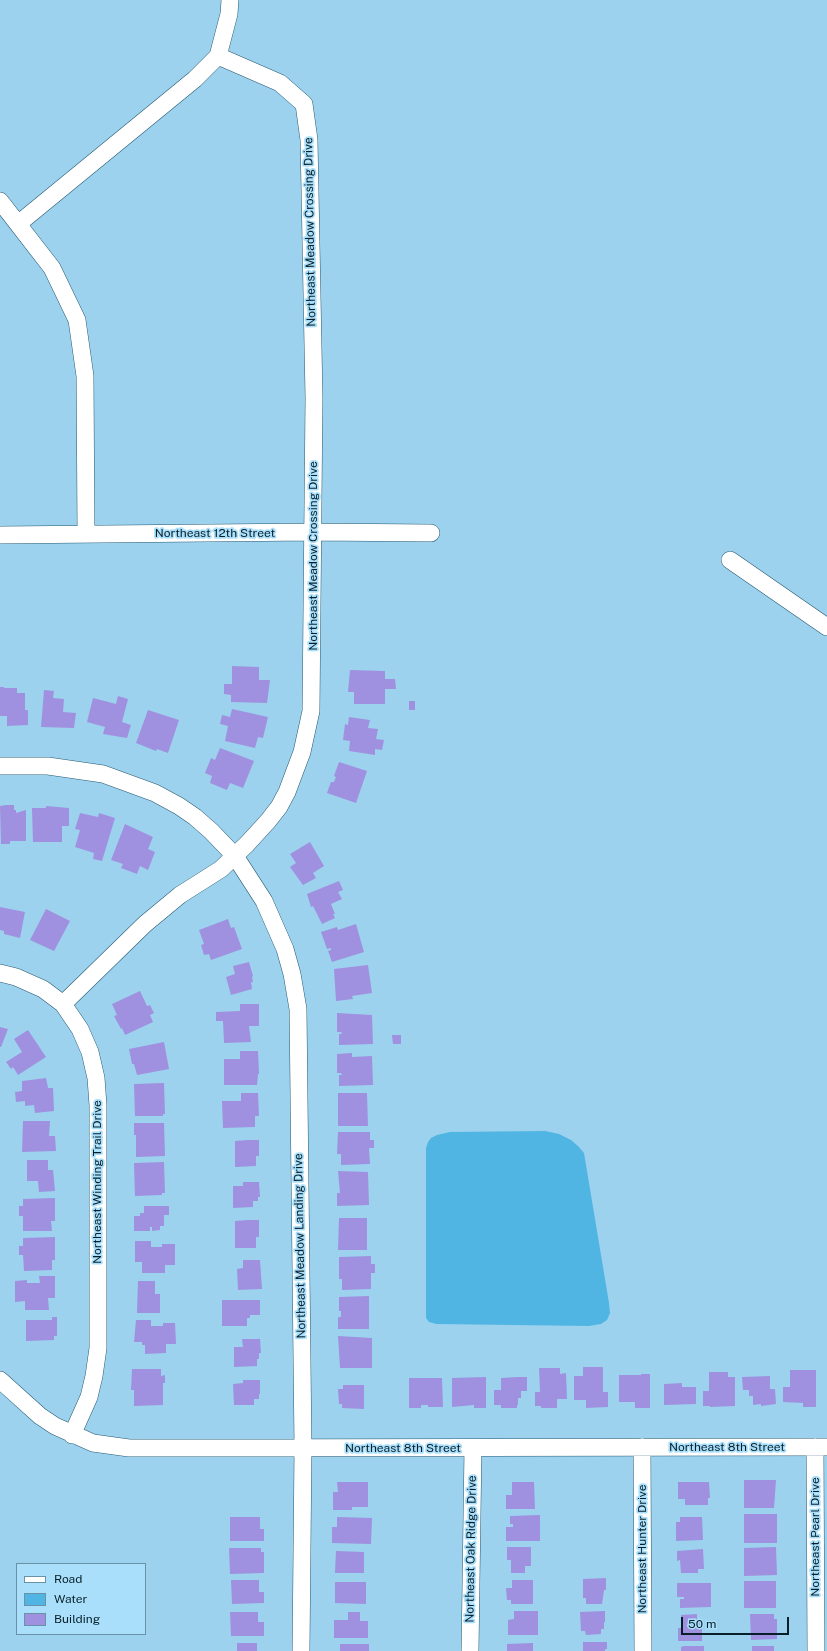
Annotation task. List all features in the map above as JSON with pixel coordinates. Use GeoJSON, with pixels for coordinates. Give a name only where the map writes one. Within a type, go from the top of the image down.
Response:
{"type":"FeatureCollection","features":[{"type":"Feature","properties":{"kind":"street"},"geometry":{"type":"LineString","coordinates":[[18,224],[195,79],[218,56],[229,14],[230,0]]}},
{"type":"Feature","properties":{"kind":"street","name":"Northeast Meadow Crossing Drive"},"geometry":{"type":"LineString","coordinates":[[63,1004],[164,907],[215,873],[247,844],[279,807],[296,770],[307,732],[312,692],[314,398],[309,156],[304,104],[280,84],[218,56]]}},
{"type":"Feature","properties":{"kind":"street"},"geometry":{"type":"LineString","coordinates":[[0,201],[52,268],[77,320],[85,376],[86,534]]}},
{"type":"Feature","properties":{"kind":"street","name":"Northeast 12th Street"},"geometry":{"type":"LineString","coordinates":[[0,535],[313,532],[431,534]]}},
{"type":"Feature","properties":{"kind":"street"},"geometry":{"type":"LineString","coordinates":[[730,560],[827,627]]}},
{"type":"Feature","properties":{"kind":"street","name":"Northeast Meadow Landing Drive"},"geometry":{"type":"LineString","coordinates":[[0,766],[48,766],[77,769],[103,774],[155,793],[195,817],[235,856],[264,901],[286,949],[298,1009],[303,1448],[301,1651]]}},
{"type":"Feature","properties":{"kind":"street","name":"Northeast Winding Trail Drive"},"geometry":{"type":"LineString","coordinates":[[0,973],[16,976],[43,989],[63,1004],[80,1029],[90,1052],[96,1078],[98,1105],[98,1348],[89,1397],[72,1435]]}},
{"type":"Feature","properties":{"kind":"street","name":"Northeast 8th Street"},"geometry":{"type":"LineString","coordinates":[[0,1380],[40,1416],[72,1435],[93,1442],[129,1448],[821,1447]]}},
{"type":"Feature","properties":{"kind":"street","name":"Northeast Hunter Drive"},"geometry":{"type":"LineString","coordinates":[[642,1447],[643,1651]]}},
{"type":"Feature","properties":{"kind":"street","name":"Northeast Pearl Drive"},"geometry":{"type":"LineString","coordinates":[[816,1651],[821,1447]]}},
{"type":"Feature","properties":{"kind":"street","name":"Northeast Oak Ridge Drive"},"geometry":{"type":"LineString","coordinates":[[470,1651],[473,1448]]}},
{"type":"Feature","properties":{"kind":"water"},"geometry":{"type":"Polygon","coordinates":[[[545,1131],[559,1134],[571,1140],[584,1153],[609,1303],[610,1313],[607,1320],[601,1324],[589,1326],[436,1324],[429,1322],[426,1318],[426,1148],[428,1142],[431,1138],[437,1135],[450,1132],[545,1131]]]}},
{"type":"Feature","properties":{"kind":"building"},"geometry":{"type":"Polygon","coordinates":[[[232,666],[259,667],[259,680],[270,680],[267,703],[231,702],[231,695],[224,694],[224,684],[232,684],[232,666]]]}},
{"type":"Feature","properties":{"kind":"building"},"geometry":{"type":"Polygon","coordinates":[[[350,670],[385,671],[385,679],[395,679],[396,689],[385,689],[385,704],[354,704],[354,692],[348,692],[350,670]]]}},
{"type":"Feature","properties":{"kind":"building"},"geometry":{"type":"Polygon","coordinates":[[[0,687],[17,688],[17,693],[25,693],[25,710],[28,710],[28,725],[7,726],[7,716],[0,716],[0,687]]]}},
{"type":"Feature","properties":{"kind":"building"},"geometry":{"type":"Polygon","coordinates":[[[44,690],[54,691],[53,698],[64,699],[63,712],[76,713],[74,728],[41,727],[44,690]]]}},
{"type":"Feature","properties":{"kind":"building"},"geometry":{"type":"Polygon","coordinates":[[[118,696],[128,699],[122,722],[131,725],[127,738],[103,734],[105,727],[87,722],[93,698],[116,704],[118,696]]]}},
{"type":"Feature","properties":{"kind":"building"},"geometry":{"type":"Polygon","coordinates":[[[409,701],[415,701],[415,710],[409,710],[409,701]]]}},
{"type":"Feature","properties":{"kind":"building"},"geometry":{"type":"Polygon","coordinates":[[[232,709],[268,717],[263,738],[258,737],[255,748],[225,741],[228,726],[220,724],[222,715],[230,717],[232,709]]]}},
{"type":"Feature","properties":{"kind":"building"},"geometry":{"type":"Polygon","coordinates":[[[148,710],[179,720],[168,753],[157,749],[156,751],[136,743],[148,710]]]}},
{"type":"Feature","properties":{"kind":"building"},"geometry":{"type":"Polygon","coordinates":[[[349,717],[370,720],[368,728],[378,729],[376,739],[384,740],[382,750],[375,749],[375,755],[349,751],[350,741],[343,740],[345,724],[348,725],[349,717]]]}},
{"type":"Feature","properties":{"kind":"building"},"geometry":{"type":"Polygon","coordinates":[[[220,748],[254,761],[243,788],[230,783],[227,790],[210,783],[212,776],[205,773],[211,758],[215,760],[220,748]]]}},
{"type":"Feature","properties":{"kind":"building"},"geometry":{"type":"Polygon","coordinates":[[[339,762],[367,771],[356,803],[327,793],[331,782],[334,782],[336,777],[334,776],[339,762]]]}},
{"type":"Feature","properties":{"kind":"building"},"geometry":{"type":"Polygon","coordinates":[[[14,805],[14,810],[16,810],[16,813],[26,810],[26,841],[10,841],[10,844],[1,844],[0,806],[14,805]]]}},
{"type":"Feature","properties":{"kind":"building"},"geometry":{"type":"Polygon","coordinates":[[[46,806],[69,808],[69,826],[62,826],[62,842],[33,842],[32,808],[46,808],[46,806]]]}},
{"type":"Feature","properties":{"kind":"building"},"geometry":{"type":"Polygon","coordinates":[[[80,813],[98,817],[99,813],[115,818],[102,861],[93,859],[94,853],[75,847],[80,830],[75,829],[80,813]]]}},
{"type":"Feature","properties":{"kind":"building"},"geometry":{"type":"Polygon","coordinates":[[[125,824],[153,837],[148,849],[155,852],[148,870],[140,866],[137,874],[121,868],[123,864],[111,860],[125,824]]]}},
{"type":"Feature","properties":{"kind":"building"},"geometry":{"type":"Polygon","coordinates":[[[310,842],[324,866],[313,873],[316,878],[303,885],[290,867],[296,863],[290,854],[310,842]]]}},
{"type":"Feature","properties":{"kind":"building"},"geometry":{"type":"Polygon","coordinates":[[[339,881],[343,890],[338,892],[342,899],[331,904],[335,918],[322,924],[313,906],[311,907],[307,894],[339,881]]]}},
{"type":"Feature","properties":{"kind":"building"},"geometry":{"type":"Polygon","coordinates":[[[0,907],[25,912],[20,938],[4,934],[4,931],[0,930],[0,907]]]}},
{"type":"Feature","properties":{"kind":"building"},"geometry":{"type":"Polygon","coordinates":[[[46,909],[70,921],[54,951],[30,940],[46,909]]]}},
{"type":"Feature","properties":{"kind":"building"},"geometry":{"type":"Polygon","coordinates":[[[228,919],[231,928],[234,927],[242,949],[211,960],[209,954],[204,955],[201,945],[204,944],[199,930],[228,919]]]}},
{"type":"Feature","properties":{"kind":"building"},"geometry":{"type":"Polygon","coordinates":[[[356,924],[364,952],[332,962],[328,951],[331,950],[331,948],[327,949],[321,932],[337,927],[338,930],[356,924]]]}},
{"type":"Feature","properties":{"kind":"building"},"geometry":{"type":"Polygon","coordinates":[[[249,962],[253,976],[253,982],[251,982],[252,989],[231,995],[226,977],[235,974],[233,966],[249,962]]]}},
{"type":"Feature","properties":{"kind":"building"},"geometry":{"type":"Polygon","coordinates":[[[368,965],[372,993],[352,996],[353,999],[336,1001],[334,969],[368,965]]]}},
{"type":"Feature","properties":{"kind":"building"},"geometry":{"type":"Polygon","coordinates":[[[140,991],[147,1006],[150,1005],[154,1013],[150,1015],[153,1022],[125,1035],[114,1016],[117,1015],[112,1004],[140,991]]]}},
{"type":"Feature","properties":{"kind":"building"},"geometry":{"type":"Polygon","coordinates":[[[240,1004],[259,1004],[259,1026],[249,1026],[251,1042],[224,1043],[223,1021],[216,1021],[216,1012],[240,1011],[240,1004]]]}},
{"type":"Feature","properties":{"kind":"building"},"geometry":{"type":"Polygon","coordinates":[[[337,1013],[372,1015],[373,1044],[339,1045],[339,1034],[342,1034],[341,1032],[337,1032],[337,1013]]]}},
{"type":"Feature","properties":{"kind":"building"},"geometry":{"type":"Polygon","coordinates":[[[0,1027],[8,1029],[1,1047],[0,1047],[0,1027]]]}},
{"type":"Feature","properties":{"kind":"building"},"geometry":{"type":"Polygon","coordinates":[[[28,1030],[46,1057],[18,1075],[13,1067],[11,1069],[6,1062],[22,1052],[14,1039],[28,1030]]]}},
{"type":"Feature","properties":{"kind":"building"},"geometry":{"type":"Polygon","coordinates":[[[392,1035],[401,1035],[401,1044],[393,1044],[392,1035]]]}},
{"type":"Feature","properties":{"kind":"building"},"geometry":{"type":"Polygon","coordinates":[[[164,1042],[169,1069],[137,1075],[134,1064],[132,1064],[129,1049],[164,1042]]]}},
{"type":"Feature","properties":{"kind":"building"},"geometry":{"type":"Polygon","coordinates":[[[240,1051],[258,1051],[259,1074],[257,1085],[224,1085],[224,1059],[240,1059],[240,1051]]]}},
{"type":"Feature","properties":{"kind":"building"},"geometry":{"type":"Polygon","coordinates":[[[352,1053],[352,1057],[372,1056],[373,1085],[339,1086],[339,1075],[342,1075],[341,1073],[337,1073],[337,1054],[352,1053]]]}},
{"type":"Feature","properties":{"kind":"building"},"geometry":{"type":"Polygon","coordinates":[[[46,1078],[48,1088],[53,1088],[54,1111],[35,1113],[34,1105],[25,1106],[25,1101],[16,1102],[15,1092],[22,1091],[22,1081],[46,1078]]]}},
{"type":"Feature","properties":{"kind":"building"},"geometry":{"type":"Polygon","coordinates":[[[164,1083],[165,1114],[163,1114],[163,1116],[135,1116],[134,1084],[164,1083]]]}},
{"type":"Feature","properties":{"kind":"building"},"geometry":{"type":"Polygon","coordinates":[[[241,1093],[258,1093],[259,1116],[255,1116],[255,1127],[223,1128],[222,1101],[241,1101],[241,1093]]]}},
{"type":"Feature","properties":{"kind":"building"},"geometry":{"type":"Polygon","coordinates":[[[338,1093],[367,1093],[368,1126],[338,1126],[338,1093]]]}},
{"type":"Feature","properties":{"kind":"building"},"geometry":{"type":"Polygon","coordinates":[[[23,1121],[50,1121],[49,1136],[55,1136],[56,1151],[22,1152],[23,1121]]]}},
{"type":"Feature","properties":{"kind":"building"},"geometry":{"type":"Polygon","coordinates":[[[134,1123],[164,1123],[165,1156],[136,1157],[136,1135],[134,1135],[134,1123]]]}},
{"type":"Feature","properties":{"kind":"building"},"geometry":{"type":"Polygon","coordinates":[[[338,1132],[370,1132],[370,1140],[374,1140],[374,1148],[369,1148],[370,1164],[341,1165],[341,1154],[337,1154],[338,1132]]]}},
{"type":"Feature","properties":{"kind":"building"},"geometry":{"type":"Polygon","coordinates":[[[259,1140],[259,1156],[256,1156],[256,1166],[235,1167],[235,1141],[259,1140]]]}},
{"type":"Feature","properties":{"kind":"building"},"geometry":{"type":"Polygon","coordinates":[[[27,1160],[48,1160],[48,1170],[53,1170],[55,1191],[39,1192],[38,1181],[27,1181],[27,1160]]]}},
{"type":"Feature","properties":{"kind":"building"},"geometry":{"type":"Polygon","coordinates":[[[164,1162],[165,1193],[162,1193],[162,1195],[135,1196],[134,1163],[164,1162]]]}},
{"type":"Feature","properties":{"kind":"building"},"geometry":{"type":"Polygon","coordinates":[[[338,1171],[368,1172],[369,1205],[337,1206],[337,1193],[340,1193],[338,1171]]]}},
{"type":"Feature","properties":{"kind":"building"},"geometry":{"type":"Polygon","coordinates":[[[243,1182],[259,1182],[260,1197],[258,1197],[258,1201],[253,1201],[253,1207],[233,1208],[233,1186],[243,1186],[243,1182]]]}},
{"type":"Feature","properties":{"kind":"building"},"geometry":{"type":"Polygon","coordinates":[[[55,1198],[55,1221],[51,1221],[52,1231],[23,1231],[23,1216],[19,1216],[19,1206],[23,1206],[23,1199],[55,1198]]]}},
{"type":"Feature","properties":{"kind":"building"},"geometry":{"type":"Polygon","coordinates":[[[144,1206],[169,1206],[169,1215],[164,1215],[164,1226],[160,1226],[160,1230],[152,1231],[152,1227],[150,1227],[150,1231],[134,1231],[134,1216],[140,1216],[140,1213],[144,1213],[144,1206]]]}},
{"type":"Feature","properties":{"kind":"building"},"geometry":{"type":"Polygon","coordinates":[[[339,1218],[367,1218],[367,1250],[338,1250],[339,1218]]]}},
{"type":"Feature","properties":{"kind":"building"},"geometry":{"type":"Polygon","coordinates":[[[259,1220],[259,1237],[256,1237],[256,1248],[235,1248],[235,1221],[259,1220]]]}},
{"type":"Feature","properties":{"kind":"building"},"geometry":{"type":"Polygon","coordinates":[[[55,1237],[55,1260],[52,1260],[52,1270],[24,1271],[23,1255],[19,1255],[19,1246],[23,1246],[23,1238],[55,1237]]]}},
{"type":"Feature","properties":{"kind":"building"},"geometry":{"type":"Polygon","coordinates":[[[135,1241],[151,1241],[151,1247],[162,1247],[162,1244],[175,1244],[175,1265],[165,1265],[165,1273],[142,1273],[142,1262],[135,1262],[135,1241]]]}},
{"type":"Feature","properties":{"kind":"building"},"geometry":{"type":"Polygon","coordinates":[[[371,1256],[371,1264],[375,1264],[375,1273],[371,1273],[371,1289],[342,1290],[342,1279],[339,1279],[339,1257],[371,1256]]]}},
{"type":"Feature","properties":{"kind":"building"},"geometry":{"type":"Polygon","coordinates":[[[243,1260],[260,1260],[262,1289],[238,1290],[237,1269],[243,1268],[243,1260]]]}},
{"type":"Feature","properties":{"kind":"building"},"geometry":{"type":"Polygon","coordinates":[[[39,1276],[55,1276],[55,1298],[48,1298],[49,1310],[25,1310],[25,1301],[15,1302],[15,1281],[27,1280],[27,1283],[40,1283],[39,1276]]]}},
{"type":"Feature","properties":{"kind":"building"},"geometry":{"type":"Polygon","coordinates":[[[138,1281],[155,1281],[155,1294],[160,1294],[160,1313],[137,1313],[138,1281]]]}},
{"type":"Feature","properties":{"kind":"building"},"geometry":{"type":"Polygon","coordinates":[[[369,1296],[369,1329],[338,1329],[338,1317],[341,1317],[341,1311],[339,1311],[339,1297],[369,1296]]]}},
{"type":"Feature","properties":{"kind":"building"},"geometry":{"type":"Polygon","coordinates":[[[222,1300],[260,1300],[260,1315],[250,1315],[250,1318],[247,1318],[247,1326],[222,1326],[222,1300]]]}},
{"type":"Feature","properties":{"kind":"building"},"geometry":{"type":"Polygon","coordinates":[[[52,1317],[57,1317],[57,1336],[54,1336],[54,1340],[26,1341],[26,1320],[52,1320],[52,1317]]]}},
{"type":"Feature","properties":{"kind":"building"},"geometry":{"type":"Polygon","coordinates":[[[136,1320],[151,1320],[151,1326],[163,1326],[163,1323],[175,1323],[176,1344],[166,1344],[166,1353],[145,1354],[145,1345],[142,1345],[142,1342],[134,1342],[136,1320]]]}},
{"type":"Feature","properties":{"kind":"building"},"geometry":{"type":"Polygon","coordinates":[[[338,1336],[372,1338],[372,1368],[340,1368],[338,1336]]]}},
{"type":"Feature","properties":{"kind":"building"},"geometry":{"type":"Polygon","coordinates":[[[242,1339],[260,1339],[261,1353],[259,1353],[259,1359],[257,1359],[257,1366],[234,1367],[234,1347],[243,1347],[242,1339]]]}},
{"type":"Feature","properties":{"kind":"building"},"geometry":{"type":"Polygon","coordinates":[[[583,1367],[603,1367],[603,1392],[608,1392],[608,1407],[586,1408],[586,1400],[574,1400],[574,1376],[583,1376],[583,1367]]]}},
{"type":"Feature","properties":{"kind":"building"},"geometry":{"type":"Polygon","coordinates":[[[539,1368],[560,1368],[560,1374],[566,1373],[567,1399],[557,1399],[557,1408],[541,1408],[541,1406],[535,1406],[535,1392],[540,1392],[539,1368]]]}},
{"type":"Feature","properties":{"kind":"building"},"geometry":{"type":"Polygon","coordinates":[[[132,1369],[161,1369],[161,1376],[165,1375],[165,1383],[163,1383],[163,1405],[134,1406],[134,1390],[131,1390],[132,1369]]]}},
{"type":"Feature","properties":{"kind":"building"},"geometry":{"type":"Polygon","coordinates":[[[790,1370],[816,1370],[816,1407],[803,1407],[803,1403],[783,1402],[783,1387],[790,1387],[790,1370]]]}},
{"type":"Feature","properties":{"kind":"building"},"geometry":{"type":"Polygon","coordinates":[[[709,1372],[728,1372],[728,1377],[735,1377],[735,1406],[703,1406],[703,1391],[709,1391],[709,1372]]]}},
{"type":"Feature","properties":{"kind":"building"},"geometry":{"type":"Polygon","coordinates":[[[650,1374],[650,1408],[635,1408],[635,1402],[619,1402],[619,1375],[650,1374]]]}},
{"type":"Feature","properties":{"kind":"building"},"geometry":{"type":"Polygon","coordinates":[[[770,1376],[770,1389],[775,1389],[776,1404],[761,1406],[761,1404],[753,1405],[753,1396],[749,1396],[749,1390],[743,1390],[742,1377],[770,1376]]]}},
{"type":"Feature","properties":{"kind":"building"},"geometry":{"type":"Polygon","coordinates":[[[486,1377],[486,1408],[474,1408],[474,1405],[452,1407],[452,1378],[486,1377]]]}},
{"type":"Feature","properties":{"kind":"building"},"geometry":{"type":"Polygon","coordinates":[[[527,1377],[527,1391],[521,1391],[521,1398],[518,1398],[517,1408],[501,1408],[501,1405],[494,1405],[494,1390],[501,1390],[501,1378],[527,1377]]]}},
{"type":"Feature","properties":{"kind":"building"},"geometry":{"type":"Polygon","coordinates":[[[409,1378],[442,1378],[443,1407],[428,1407],[428,1405],[421,1405],[421,1408],[409,1408],[409,1378]]]}},
{"type":"Feature","properties":{"kind":"building"},"geometry":{"type":"Polygon","coordinates":[[[243,1380],[260,1380],[259,1399],[254,1399],[254,1405],[234,1405],[233,1384],[243,1383],[243,1380]]]}},
{"type":"Feature","properties":{"kind":"building"},"geometry":{"type":"Polygon","coordinates":[[[682,1383],[682,1387],[696,1387],[696,1404],[664,1405],[664,1384],[682,1383]]]}},
{"type":"Feature","properties":{"kind":"building"},"geometry":{"type":"Polygon","coordinates":[[[343,1385],[364,1385],[364,1409],[342,1408],[342,1404],[339,1404],[338,1389],[343,1389],[343,1385]]]}},
{"type":"Feature","properties":{"kind":"building"},"geometry":{"type":"Polygon","coordinates":[[[744,1480],[776,1480],[774,1508],[744,1508],[744,1480]]]}},
{"type":"Feature","properties":{"kind":"building"},"geometry":{"type":"Polygon","coordinates":[[[337,1482],[368,1482],[368,1507],[352,1507],[352,1510],[333,1510],[333,1492],[338,1492],[337,1482]]]}},
{"type":"Feature","properties":{"kind":"building"},"geometry":{"type":"Polygon","coordinates":[[[512,1482],[534,1482],[535,1509],[506,1509],[506,1495],[512,1495],[512,1482]]]}},
{"type":"Feature","properties":{"kind":"building"},"geometry":{"type":"Polygon","coordinates":[[[678,1482],[709,1482],[710,1498],[708,1498],[708,1505],[685,1505],[685,1499],[678,1499],[678,1482]]]}},
{"type":"Feature","properties":{"kind":"building"},"geometry":{"type":"Polygon","coordinates":[[[744,1514],[777,1514],[777,1543],[744,1543],[744,1514]]]}},
{"type":"Feature","properties":{"kind":"building"},"geometry":{"type":"Polygon","coordinates":[[[540,1515],[540,1541],[506,1541],[506,1527],[513,1527],[513,1524],[510,1524],[510,1516],[540,1515]]]}},
{"type":"Feature","properties":{"kind":"building"},"geometry":{"type":"Polygon","coordinates":[[[230,1517],[260,1517],[260,1529],[264,1529],[264,1541],[230,1541],[230,1517]]]}},
{"type":"Feature","properties":{"kind":"building"},"geometry":{"type":"Polygon","coordinates":[[[337,1517],[372,1518],[371,1544],[332,1543],[332,1527],[337,1527],[337,1517]]]}},
{"type":"Feature","properties":{"kind":"building"},"geometry":{"type":"Polygon","coordinates":[[[680,1517],[702,1517],[703,1540],[676,1541],[676,1522],[680,1522],[680,1517]]]}},
{"type":"Feature","properties":{"kind":"building"},"geometry":{"type":"Polygon","coordinates":[[[507,1547],[531,1547],[531,1566],[525,1566],[525,1573],[511,1573],[511,1560],[507,1560],[507,1547]]]}},
{"type":"Feature","properties":{"kind":"building"},"geometry":{"type":"Polygon","coordinates":[[[776,1547],[777,1575],[744,1576],[744,1548],[776,1547]]]}},
{"type":"Feature","properties":{"kind":"building"},"geometry":{"type":"Polygon","coordinates":[[[229,1548],[261,1548],[261,1552],[264,1552],[264,1573],[230,1574],[229,1548]]]}},
{"type":"Feature","properties":{"kind":"building"},"geometry":{"type":"Polygon","coordinates":[[[703,1549],[704,1569],[698,1569],[698,1573],[681,1573],[680,1560],[677,1561],[677,1551],[703,1549]]]}},
{"type":"Feature","properties":{"kind":"building"},"geometry":{"type":"Polygon","coordinates":[[[336,1551],[364,1552],[364,1573],[335,1573],[336,1551]]]}},
{"type":"Feature","properties":{"kind":"building"},"geometry":{"type":"Polygon","coordinates":[[[606,1578],[606,1590],[604,1590],[602,1604],[586,1604],[586,1598],[583,1598],[583,1579],[606,1578]]]}},
{"type":"Feature","properties":{"kind":"building"},"geometry":{"type":"Polygon","coordinates":[[[231,1580],[259,1580],[259,1592],[264,1592],[264,1603],[232,1604],[231,1580]]]}},
{"type":"Feature","properties":{"kind":"building"},"geometry":{"type":"Polygon","coordinates":[[[512,1580],[533,1580],[533,1604],[511,1604],[511,1600],[507,1600],[506,1588],[512,1588],[512,1580]]]}},
{"type":"Feature","properties":{"kind":"building"},"geometry":{"type":"Polygon","coordinates":[[[744,1581],[776,1581],[776,1608],[744,1608],[744,1581]]]}},
{"type":"Feature","properties":{"kind":"building"},"geometry":{"type":"Polygon","coordinates":[[[335,1582],[366,1582],[366,1604],[335,1603],[335,1582]]]}},
{"type":"Feature","properties":{"kind":"building"},"geometry":{"type":"Polygon","coordinates":[[[677,1583],[711,1583],[711,1607],[680,1608],[680,1599],[684,1599],[684,1597],[677,1597],[677,1583]]]}},
{"type":"Feature","properties":{"kind":"building"},"geometry":{"type":"Polygon","coordinates":[[[514,1611],[538,1611],[538,1635],[508,1635],[508,1620],[514,1619],[514,1611]]]}},
{"type":"Feature","properties":{"kind":"building"},"geometry":{"type":"Polygon","coordinates":[[[605,1611],[604,1629],[601,1629],[601,1634],[586,1635],[585,1631],[581,1631],[580,1612],[605,1611]]]}},
{"type":"Feature","properties":{"kind":"building"},"geometry":{"type":"Polygon","coordinates":[[[230,1612],[258,1612],[258,1622],[264,1622],[264,1636],[231,1636],[230,1612]]]}},
{"type":"Feature","properties":{"kind":"building"},"geometry":{"type":"Polygon","coordinates":[[[348,1612],[360,1612],[360,1621],[368,1621],[368,1638],[334,1638],[334,1620],[348,1620],[348,1612]]]}},
{"type":"Feature","properties":{"kind":"building"},"geometry":{"type":"Polygon","coordinates":[[[697,1614],[697,1621],[702,1621],[702,1641],[678,1641],[678,1628],[681,1628],[681,1615],[697,1614]]]}},
{"type":"Feature","properties":{"kind":"building"},"geometry":{"type":"Polygon","coordinates":[[[750,1614],[774,1614],[774,1619],[777,1619],[777,1639],[751,1640],[750,1614]]]}},
{"type":"Feature","properties":{"kind":"building"},"geometry":{"type":"Polygon","coordinates":[[[583,1642],[607,1642],[607,1649],[605,1649],[605,1651],[583,1651],[583,1642]]]}},
{"type":"Feature","properties":{"kind":"building"},"geometry":{"type":"Polygon","coordinates":[[[237,1643],[257,1643],[257,1651],[237,1651],[237,1643]]]}},
{"type":"Feature","properties":{"kind":"building"},"geometry":{"type":"Polygon","coordinates":[[[533,1643],[533,1651],[507,1651],[507,1644],[533,1643]]]}},
{"type":"Feature","properties":{"kind":"building"},"geometry":{"type":"Polygon","coordinates":[[[340,1644],[369,1644],[369,1651],[340,1651],[340,1644]]]}},
{"type":"Feature","properties":{"kind":"building"},"geometry":{"type":"Polygon","coordinates":[[[704,1646],[704,1651],[681,1651],[681,1647],[704,1646]]]}},
{"type":"Feature","properties":{"kind":"building"},"geometry":{"type":"Polygon","coordinates":[[[752,1646],[774,1646],[774,1651],[752,1651],[752,1646]]]}}]}
